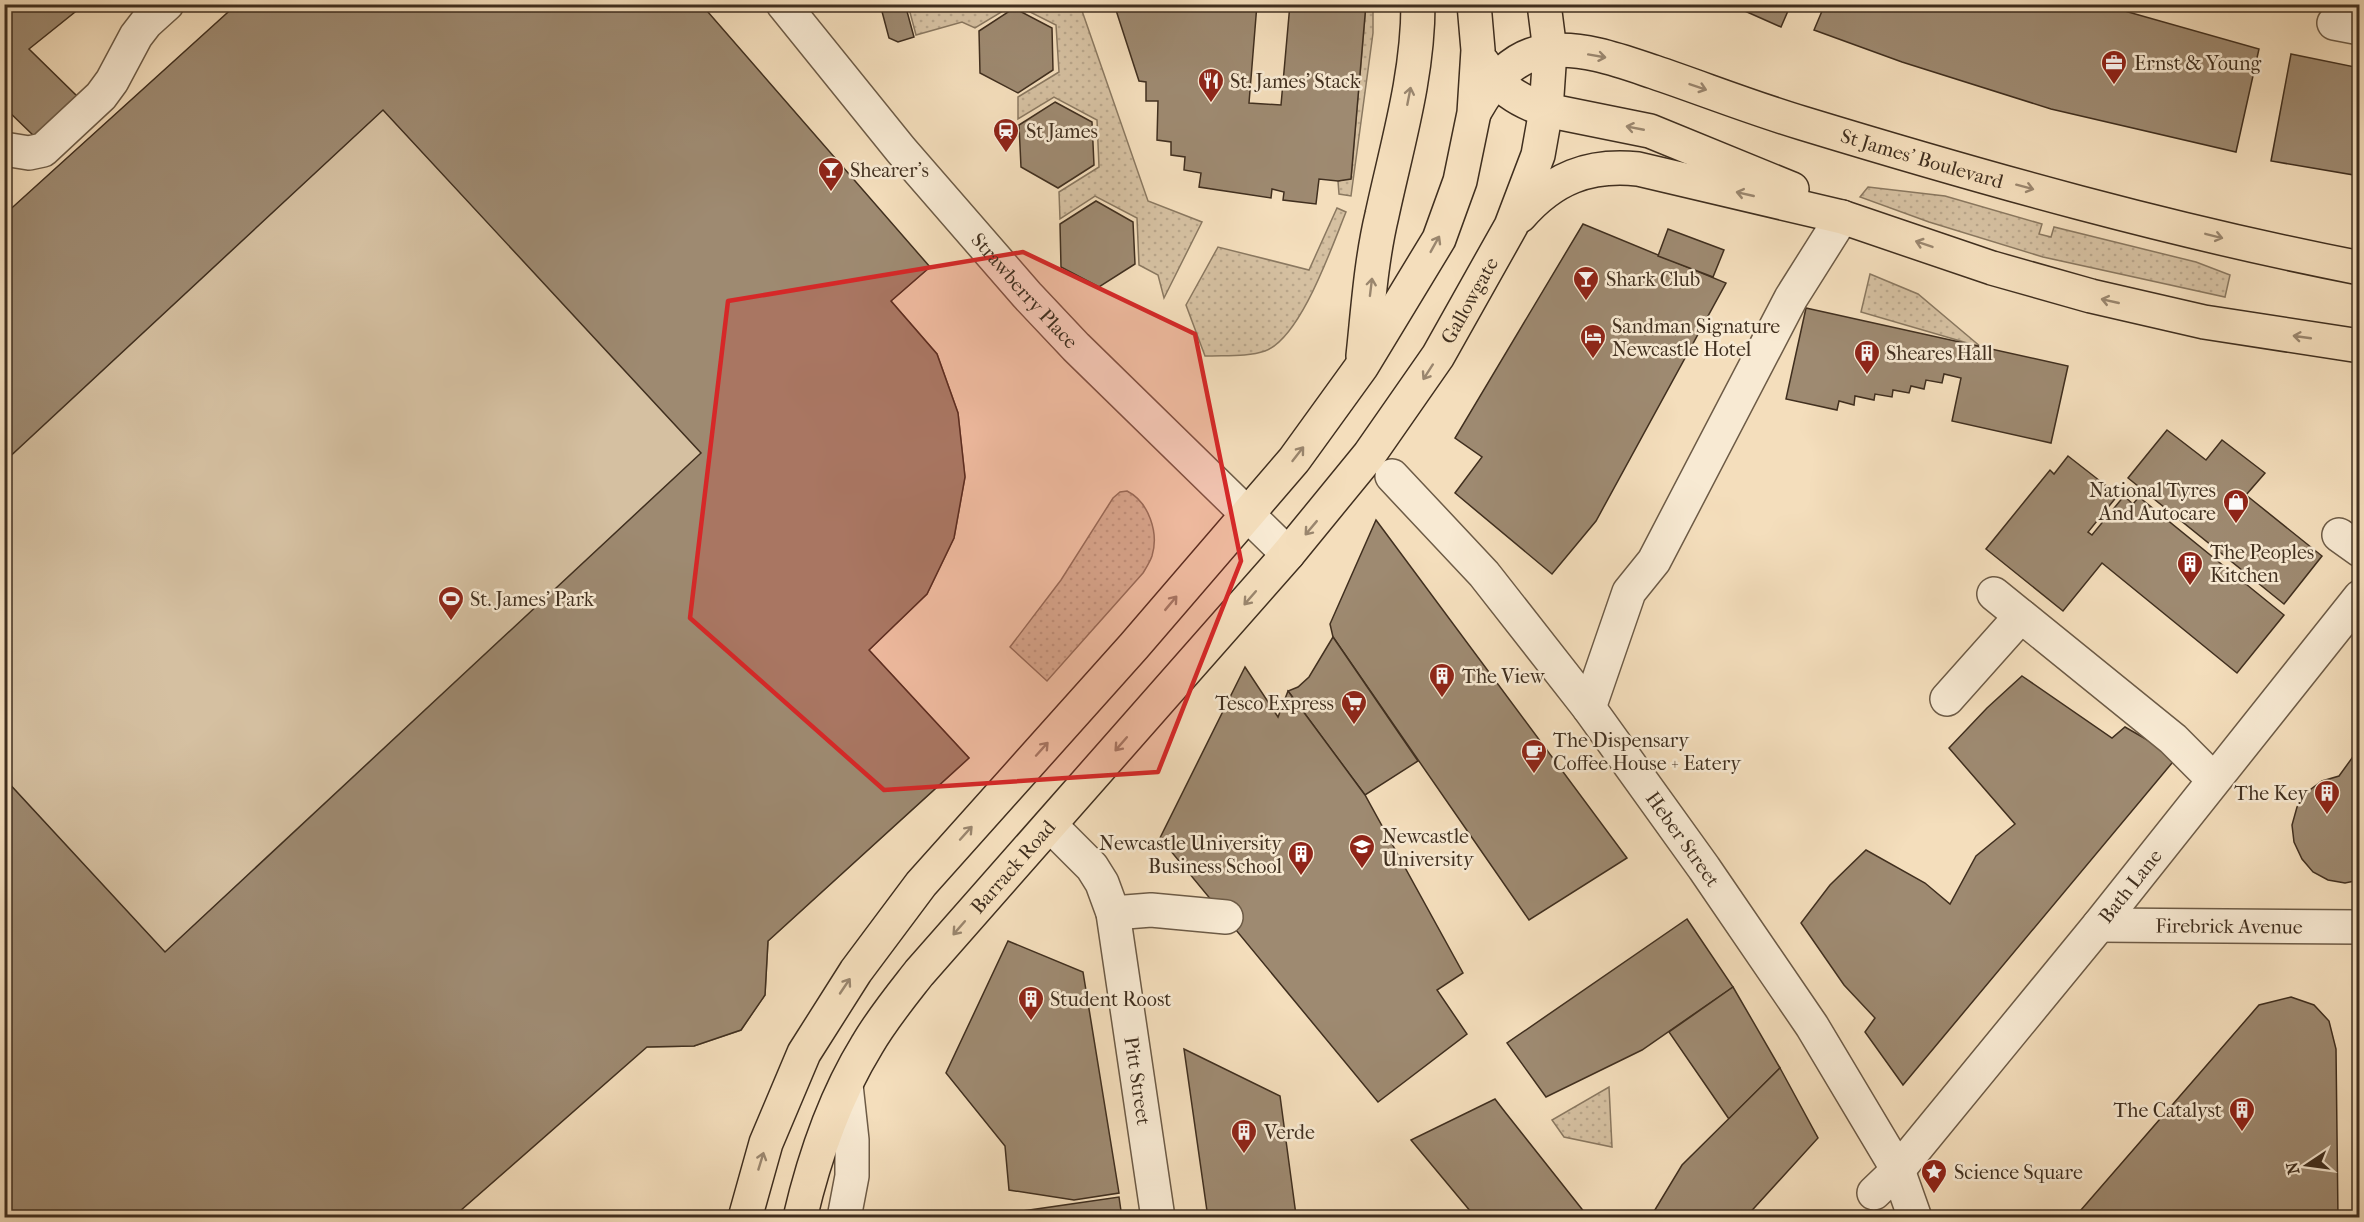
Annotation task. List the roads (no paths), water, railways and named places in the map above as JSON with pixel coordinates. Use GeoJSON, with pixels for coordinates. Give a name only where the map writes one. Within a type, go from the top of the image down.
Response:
{"type":"FeatureCollection","features":[{"type":"Feature","properties":{"kind":"main road"},"geometry":{"type":"LineString","coordinates":[[1362,366],[1376,248],[1409,97],[1416,52],[1418,4]]}},
{"type":"Feature","properties":{"kind":"main road"},"geometry":{"type":"LineString","coordinates":[[746,1218],[766,1143],[804,1053],[867,954],[921,884],[1134,646],[1294,460],[1362,366],[1439,238],[1460,181],[1474,113],[1478,50],[1474,4]]}},
{"type":"Feature","properties":{"kind":"main road","name":"Gallowgate"},"geometry":{"type":"LineString","coordinates":[[1288,554],[1362,464],[1411,398],[1438,356],[1510,226],[1538,155],[1546,110],[1550,51],[1544,4]]}},
{"type":"Feature","properties":{"kind":"main road"},"geometry":{"type":"LineString","coordinates":[[1478,50],[1482,62],[1495,81],[1517,99],[1546,110],[1650,130],[1797,191],[1842,218]]}},
{"type":"Feature","properties":{"kind":"main road","name":"St James' Boulevard"},"geometry":{"type":"LineString","coordinates":[[1474,113],[1495,81],[1508,68],[1522,59],[1550,51],[1580,52],[1613,59],[1798,122],[1956,169],[2288,254],[2360,268]]}},
{"type":"Feature","properties":{"kind":"main road"},"geometry":{"type":"LineString","coordinates":[[1510,226],[1534,199],[1553,185],[1581,174],[1615,167],[1666,175],[1842,218],[1992,268],[2091,296],[2204,322],[2360,346]]}},
{"type":"Feature","properties":{"kind":"main road","name":"Barrack Road"},"geometry":{"type":"LineString","coordinates":[[800,1218],[814,1166],[831,1119],[866,1045],[891,1009],[919,974],[1288,554]]}},
{"type":"Feature","properties":{"kind":"street"},"geometry":{"type":"LineString","coordinates":[[4,149],[29,153],[43,150],[101,96],[146,22],[167,4]]}},
{"type":"Feature","properties":{"kind":"street","name":"Strawberry Place"},"geometry":{"type":"LineString","coordinates":[[783,4],[901,150],[1027,295],[1076,347],[1288,554]]}},
{"type":"Feature","properties":{"kind":"street"},"geometry":{"type":"LineString","coordinates":[[1589,708],[1629,592],[1654,561],[1791,298],[1842,218]]}},
{"type":"Feature","properties":{"kind":"street","name":"Heber Street"},"geometry":{"type":"LineString","coordinates":[[1392,476],[1484,574],[1589,708],[1704,868],[1812,1026],[1898,1170],[1915,1218]]}},
{"type":"Feature","properties":{"kind":"street"},"geometry":{"type":"LineString","coordinates":[[1994,594],[2173,739],[2213,779]]}},
{"type":"Feature","properties":{"kind":"street","name":"Bath Lane"},"geometry":{"type":"LineString","coordinates":[[1874,1193],[1898,1170],[2098,925],[2360,597]]}},
{"type":"Feature","properties":{"kind":"street"},"geometry":{"type":"LineString","coordinates":[[1947,699],[2021,616]]}},
{"type":"Feature","properties":{"kind":"street","name":"Pitt Street"},"geometry":{"type":"LineString","coordinates":[[1050,825],[1092,867],[1102,883],[1113,913],[1158,1218]]}},
{"type":"Feature","properties":{"kind":"street"},"geometry":{"type":"LineString","coordinates":[[1113,913],[1151,910],[1226,917]]}},
{"type":"Feature","properties":{"kind":"street","name":"Firebrick Avenue"},"geometry":{"type":"LineString","coordinates":[[2098,925],[2360,927]]}},
{"type":"Feature","properties":{"kind":"street"},"geometry":{"type":"LineString","coordinates":[[844,1218],[852,1176],[852,1140],[846,1085]]}},
{"type":"Feature","properties":{"kind":"place","name":"Ernst & Young"},"geometry":{"type":"Point","coordinates":[2114,86]}},
{"type":"Feature","properties":{"kind":"place","name":"St. James' Stack"},"geometry":{"type":"Point","coordinates":[1211,104]}},
{"type":"Feature","properties":{"kind":"place","name":"St James"},"geometry":{"type":"Point","coordinates":[1006,154]}},
{"type":"Feature","properties":{"kind":"place","name":"Shearer's"},"geometry":{"type":"Point","coordinates":[831,193]}},
{"type":"Feature","properties":{"kind":"place","name":"Shark Club"},"geometry":{"type":"Point","coordinates":[1586,302]}},
{"type":"Feature","properties":{"kind":"place","name":"Sandman Signature Newcastle Hotel"},"geometry":{"type":"Point","coordinates":[1593,360]}},
{"type":"Feature","properties":{"kind":"place","name":"Sheares Hall"},"geometry":{"type":"Point","coordinates":[1867,376]}},
{"type":"Feature","properties":{"kind":"place","name":"National Tyres And Autocare"},"geometry":{"type":"Point","coordinates":[2236,525]}},
{"type":"Feature","properties":{"kind":"place","name":"The Peoples Kitchen"},"geometry":{"type":"Point","coordinates":[2190,587]}},
{"type":"Feature","properties":{"kind":"place","name":"St. James' Park"},"geometry":{"type":"Point","coordinates":[451,622]}},
{"type":"Feature","properties":{"kind":"place","name":"The View"},"geometry":{"type":"Point","coordinates":[1442,699]}},
{"type":"Feature","properties":{"kind":"place","name":"Tesco Express"},"geometry":{"type":"Point","coordinates":[1354,726]}},
{"type":"Feature","properties":{"kind":"place","name":"The Dispensary Coffee House + Eatery"},"geometry":{"type":"Point","coordinates":[1534,775]}},
{"type":"Feature","properties":{"kind":"place","name":"The Key"},"geometry":{"type":"Point","coordinates":[2327,816]}},
{"type":"Feature","properties":{"kind":"place","name":"Newcastle University"},"geometry":{"type":"Point","coordinates":[1362,870]}},
{"type":"Feature","properties":{"kind":"place","name":"Newcastle University Business School"},"geometry":{"type":"Point","coordinates":[1301,877]}},
{"type":"Feature","properties":{"kind":"place","name":"Student Roost"},"geometry":{"type":"Point","coordinates":[1031,1022]}},
{"type":"Feature","properties":{"kind":"place","name":"The Catalyst"},"geometry":{"type":"Point","coordinates":[2242,1133]}},
{"type":"Feature","properties":{"kind":"place","name":"Verde"},"geometry":{"type":"Point","coordinates":[1244,1155]}},
{"type":"Feature","properties":{"kind":"place","name":"Science Square"},"geometry":{"type":"Point","coordinates":[1934,1195]}}]}
